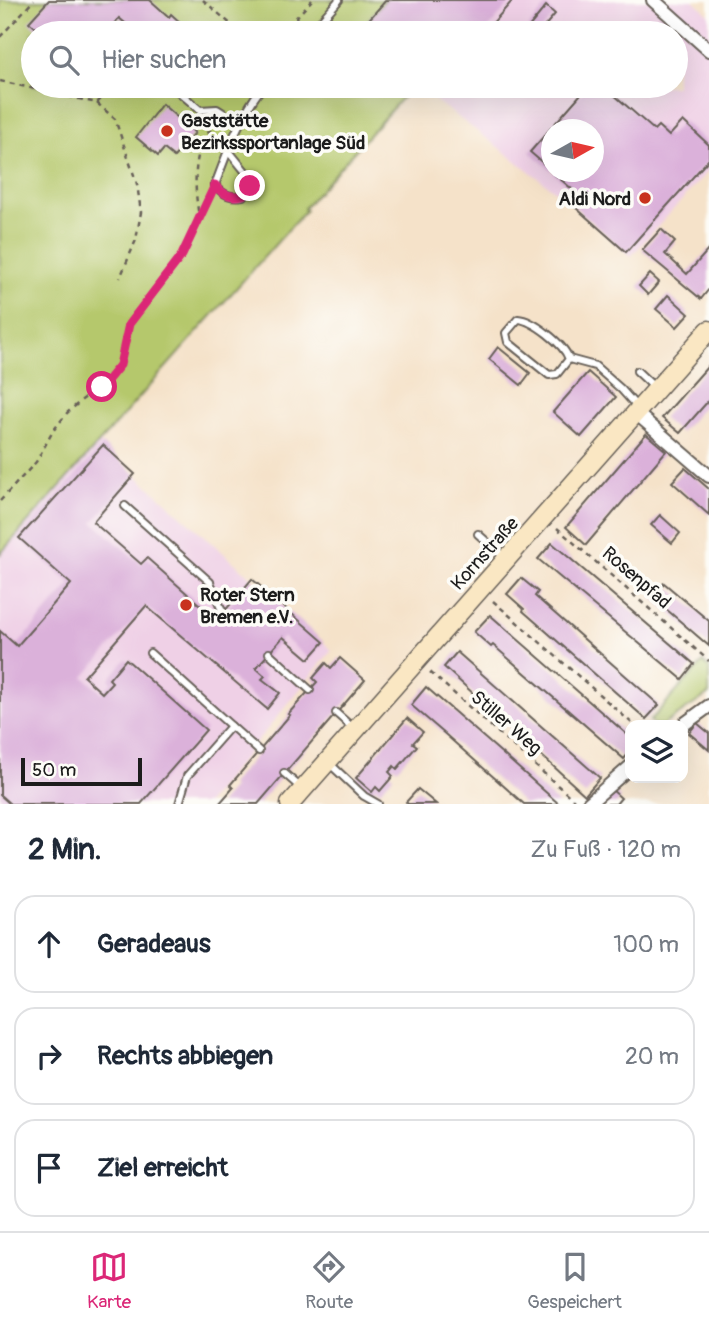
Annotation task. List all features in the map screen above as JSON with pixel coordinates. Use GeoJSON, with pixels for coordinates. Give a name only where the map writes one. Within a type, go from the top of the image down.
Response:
{"type":"FeatureCollection","features":[{"type":"Feature","properties":{"kind":"street"},"geometry":{"type":"LineString","coordinates":[[653,0],[677,21]]}},
{"type":"Feature","properties":{"kind":"street"},"geometry":{"type":"LineString","coordinates":[[688,31],[709,50]]}},
{"type":"Feature","properties":{"kind":"street","name":"Kornstraße"},"geometry":{"type":"LineString","coordinates":[[290,804],[708,334]]}},
{"type":"Feature","properties":{"kind":"street"},"geometry":{"type":"LineString","coordinates":[[638,411],[709,476]]}},
{"type":"Feature","properties":{"kind":"street"},"geometry":{"type":"LineString","coordinates":[[688,722],[707,711]]}},
{"type":"Feature","properties":{"kind":"street"},"geometry":{"type":"LineString","coordinates":[[587,804],[625,771]]}},
{"type":"Feature","properties":{"kind":"lane"},"geometry":{"type":"LineString","coordinates":[[321,21],[339,0]]}},
{"type":"Feature","properties":{"kind":"lane"},"geometry":{"type":"LineString","coordinates":[[186,98],[201,110],[217,109],[239,123]]}},
{"type":"Feature","properties":{"kind":"lane"},"geometry":{"type":"LineString","coordinates":[[228,150],[249,176],[250,186],[243,195],[235,197],[221,192],[215,185],[228,150],[239,123],[254,98]]}},
{"type":"Feature","properties":{"kind":"lane"},"geometry":{"type":"LineString","coordinates":[[518,319],[528,320],[566,350],[569,359],[557,374],[549,375],[508,342],[506,333],[518,319]]}},
{"type":"Feature","properties":{"kind":"lane"},"geometry":{"type":"LineString","coordinates":[[569,359],[595,366],[621,389],[638,411]]}},
{"type":"Feature","properties":{"kind":"lane"},"geometry":{"type":"LineString","coordinates":[[637,371],[657,389]]}},
{"type":"Feature","properties":{"kind":"lane"},"geometry":{"type":"LineString","coordinates":[[125,506],[210,582],[223,613]]}},
{"type":"Feature","properties":{"kind":"lane"},"geometry":{"type":"LineString","coordinates":[[478,534],[507,559]]}},
{"type":"Feature","properties":{"kind":"lane"},"geometry":{"type":"LineString","coordinates":[[150,653],[259,751]]}},
{"type":"Feature","properties":{"kind":"lane"},"geometry":{"type":"LineString","coordinates":[[269,653],[310,690]]}},
{"type":"Feature","properties":{"kind":"lane"},"geometry":{"type":"LineString","coordinates":[[336,713],[355,730]]}},
{"type":"Feature","properties":{"kind":"lane"},"geometry":{"type":"LineString","coordinates":[[179,804],[187,776],[231,726]]}},
{"type":"Feature","properties":{"kind":"lane"},"geometry":{"type":"LineString","coordinates":[[327,762],[364,796],[378,804]]}},
{"type":"Feature","properties":{"kind":"lane"},"geometry":{"type":"LineString","coordinates":[[284,773],[303,790]]}},
{"type":"Feature","properties":{"kind":"path"},"geometry":{"type":"LineString","coordinates":[[0,37],[34,0]]}},
{"type":"Feature","properties":{"kind":"path"},"geometry":{"type":"LineString","coordinates":[[203,0],[227,21]]}},
{"type":"Feature","properties":{"kind":"path"},"geometry":{"type":"LineString","coordinates":[[293,21],[312,0]]}},
{"type":"Feature","properties":{"kind":"path"},"geometry":{"type":"LineString","coordinates":[[0,81],[21,86]]}},
{"type":"Feature","properties":{"kind":"path"},"geometry":{"type":"LineString","coordinates":[[75,98],[97,103],[115,118],[137,184],[141,212],[136,240],[120,278]]}},
{"type":"Feature","properties":{"kind":"path"},"geometry":{"type":"LineString","coordinates":[[97,103],[102,98]]}},
{"type":"Feature","properties":{"kind":"path"},"geometry":{"type":"LineString","coordinates":[[200,221],[196,198],[198,157],[203,140],[223,113]]}},
{"type":"Feature","properties":{"kind":"path"},"geometry":{"type":"LineString","coordinates":[[0,501],[36,463],[67,413],[102,387],[116,372],[123,357],[129,324],[167,277],[200,221],[215,185]]}},
{"type":"Feature","properties":{"kind":"path","name":"Rosenpfad"},"geometry":{"type":"LineString","coordinates":[[544,517],[709,661]]}},
{"type":"Feature","properties":{"kind":"path"},"geometry":{"type":"LineString","coordinates":[[480,590],[628,720]]}},
{"type":"Feature","properties":{"kind":"path","name":"Stiller Weg"},"geometry":{"type":"LineString","coordinates":[[417,660],[578,803]]}},
{"type":"Feature","properties":{"kind":"shaded area"},"geometry":{"type":"Polygon","coordinates":[[[386,0],[693,0],[709,14],[709,170],[631,256],[544,182],[604,182],[604,119],[541,119],[541,180],[432,98],[688,98],[688,21],[368,21],[386,0]]]}},
{"type":"Feature","properties":{"kind":"shaded area"},"geometry":{"type":"Polygon","coordinates":[[[99,442],[332,650],[206,804],[0,804],[0,554],[99,442]]]}},
{"type":"Feature","properties":{"kind":"green space"},"geometry":{"type":"Polygon","coordinates":[[[0,0],[386,0],[368,21],[21,21],[21,98],[402,98],[304,208],[306,210],[0,554],[0,0]]]}},
{"type":"Feature","properties":{"kind":"green space"},"geometry":{"type":"Polygon","coordinates":[[[703,662],[709,668],[709,694],[670,720],[651,720],[703,662]]]}},
{"type":"Feature","properties":{"kind":"building"},"geometry":{"type":"Polygon","coordinates":[[[49,0],[150,0],[169,17],[171,14],[179,21],[123,21],[119,18],[116,21],[30,21],[49,0]]]}},
{"type":"Feature","properties":{"kind":"building"},"geometry":{"type":"Polygon","coordinates":[[[386,0],[513,0],[495,21],[368,21],[386,0]]]}},
{"type":"Feature","properties":{"kind":"building"},"geometry":{"type":"Polygon","coordinates":[[[546,6],[555,14],[549,21],[534,21],[546,6]]]}},
{"type":"Feature","properties":{"kind":"building"},"geometry":{"type":"Polygon","coordinates":[[[577,98],[618,98],[654,130],[658,126],[669,136],[683,121],[709,145],[709,159],[626,252],[566,199],[573,190],[564,182],[604,182],[604,119],[559,119],[577,98]]]}},
{"type":"Feature","properties":{"kind":"building","name":"Gaststätte Bezirkssportanlage Süd"},"geometry":{"type":"Polygon","coordinates":[[[162,104],[178,118],[182,113],[188,118],[184,123],[195,133],[174,157],[164,149],[158,156],[136,137],[162,104]]]}},
{"type":"Feature","properties":{"kind":"building"},"geometry":{"type":"Polygon","coordinates":[[[541,139],[541,162],[530,152],[541,139]]]}},
{"type":"Feature","properties":{"kind":"building"},"geometry":{"type":"Polygon","coordinates":[[[661,229],[675,242],[665,254],[687,274],[709,249],[709,289],[701,299],[642,250],[661,229]]]}},
{"type":"Feature","properties":{"kind":"building"},"geometry":{"type":"Polygon","coordinates":[[[650,274],[659,282],[648,295],[639,286],[650,274]]]}},
{"type":"Feature","properties":{"kind":"building"},"geometry":{"type":"Polygon","coordinates":[[[668,295],[689,314],[677,327],[656,309],[668,295]]]}},
{"type":"Feature","properties":{"kind":"building"},"geometry":{"type":"Polygon","coordinates":[[[498,347],[530,373],[521,385],[489,359],[498,347]]]}},
{"type":"Feature","properties":{"kind":"building"},"geometry":{"type":"Polygon","coordinates":[[[709,365],[709,400],[680,433],[662,418],[709,365]]]}},
{"type":"Feature","properties":{"kind":"building"},"geometry":{"type":"Polygon","coordinates":[[[588,372],[616,397],[581,437],[553,412],[588,372]]]}},
{"type":"Feature","properties":{"kind":"building"},"geometry":{"type":"Polygon","coordinates":[[[646,434],[666,451],[586,545],[566,527],[646,434]]]}},
{"type":"Feature","properties":{"kind":"building"},"geometry":{"type":"Polygon","coordinates":[[[103,445],[135,474],[93,522],[141,564],[147,558],[217,620],[252,579],[324,642],[309,659],[283,637],[256,668],[265,676],[262,679],[280,693],[267,709],[146,606],[84,677],[102,693],[112,682],[109,679],[126,659],[206,730],[141,804],[10,804],[0,795],[0,631],[17,646],[71,584],[19,538],[103,445]]]}},
{"type":"Feature","properties":{"kind":"building"},"geometry":{"type":"Polygon","coordinates":[[[685,468],[709,489],[709,515],[672,482],[685,468]]]}},
{"type":"Feature","properties":{"kind":"building"},"geometry":{"type":"Polygon","coordinates":[[[660,515],[680,533],[672,543],[651,525],[660,515]]]}},
{"type":"Feature","properties":{"kind":"building"},"geometry":{"type":"Polygon","coordinates":[[[552,543],[694,664],[682,679],[538,559],[552,543]]]}},
{"type":"Feature","properties":{"kind":"building"},"geometry":{"type":"Polygon","coordinates":[[[521,578],[538,592],[535,596],[659,705],[646,719],[507,594],[521,578]]]}},
{"type":"Feature","properties":{"kind":"building"},"geometry":{"type":"Polygon","coordinates":[[[664,583],[709,621],[709,646],[652,597],[664,583]]]}},
{"type":"Feature","properties":{"kind":"building"},"geometry":{"type":"Polygon","coordinates":[[[490,615],[625,733],[625,758],[493,645],[491,647],[474,632],[490,615]]]}},
{"type":"Feature","properties":{"kind":"building"},"geometry":{"type":"Polygon","coordinates":[[[457,652],[600,778],[585,795],[444,667],[457,652]]]}},
{"type":"Feature","properties":{"kind":"building"},"geometry":{"type":"Polygon","coordinates":[[[340,658],[365,680],[258,804],[219,804],[233,788],[230,785],[317,682],[313,678],[326,663],[331,668],[340,658]]]}},
{"type":"Feature","properties":{"kind":"building"},"geometry":{"type":"Polygon","coordinates":[[[426,687],[559,804],[524,804],[411,705],[426,687]]]}},
{"type":"Feature","properties":{"kind":"building"},"geometry":{"type":"Polygon","coordinates":[[[407,718],[423,732],[413,743],[417,746],[397,769],[394,766],[389,772],[393,776],[380,791],[376,787],[372,792],[356,778],[407,718]]]}},
{"type":"Feature","properties":{"kind":"building"},"geometry":{"type":"Polygon","coordinates":[[[697,723],[709,733],[709,750],[689,733],[697,723]]]}},
{"type":"Feature","properties":{"kind":"building"},"geometry":{"type":"Polygon","coordinates":[[[418,789],[436,804],[408,804],[406,802],[418,789]]]}},
{"type":"Feature","properties":{"kind":"building"},"geometry":{"type":"Polygon","coordinates":[[[611,789],[621,798],[616,804],[596,804],[611,789]]]}},
{"type":"Feature","properties":{"kind":"place","name":"Gaststätte Bezirkssportanlage Süd"},"geometry":{"type":"Point","coordinates":[167,131]}},
{"type":"Feature","properties":{"kind":"place","name":"Aldi Nord"},"geometry":{"type":"Point","coordinates":[645,198]}},
{"type":"Feature","properties":{"kind":"place","name":"Roter Stern Bremen e.V."},"geometry":{"type":"Point","coordinates":[186,605]}},
{"type":"Feature","properties":{"kind":"route"},"geometry":{"type":"LineString","coordinates":[[102,387],[120,365],[129,324],[182,255],[215,185],[221,192],[235,197],[243,195],[250,186]]}}]}
